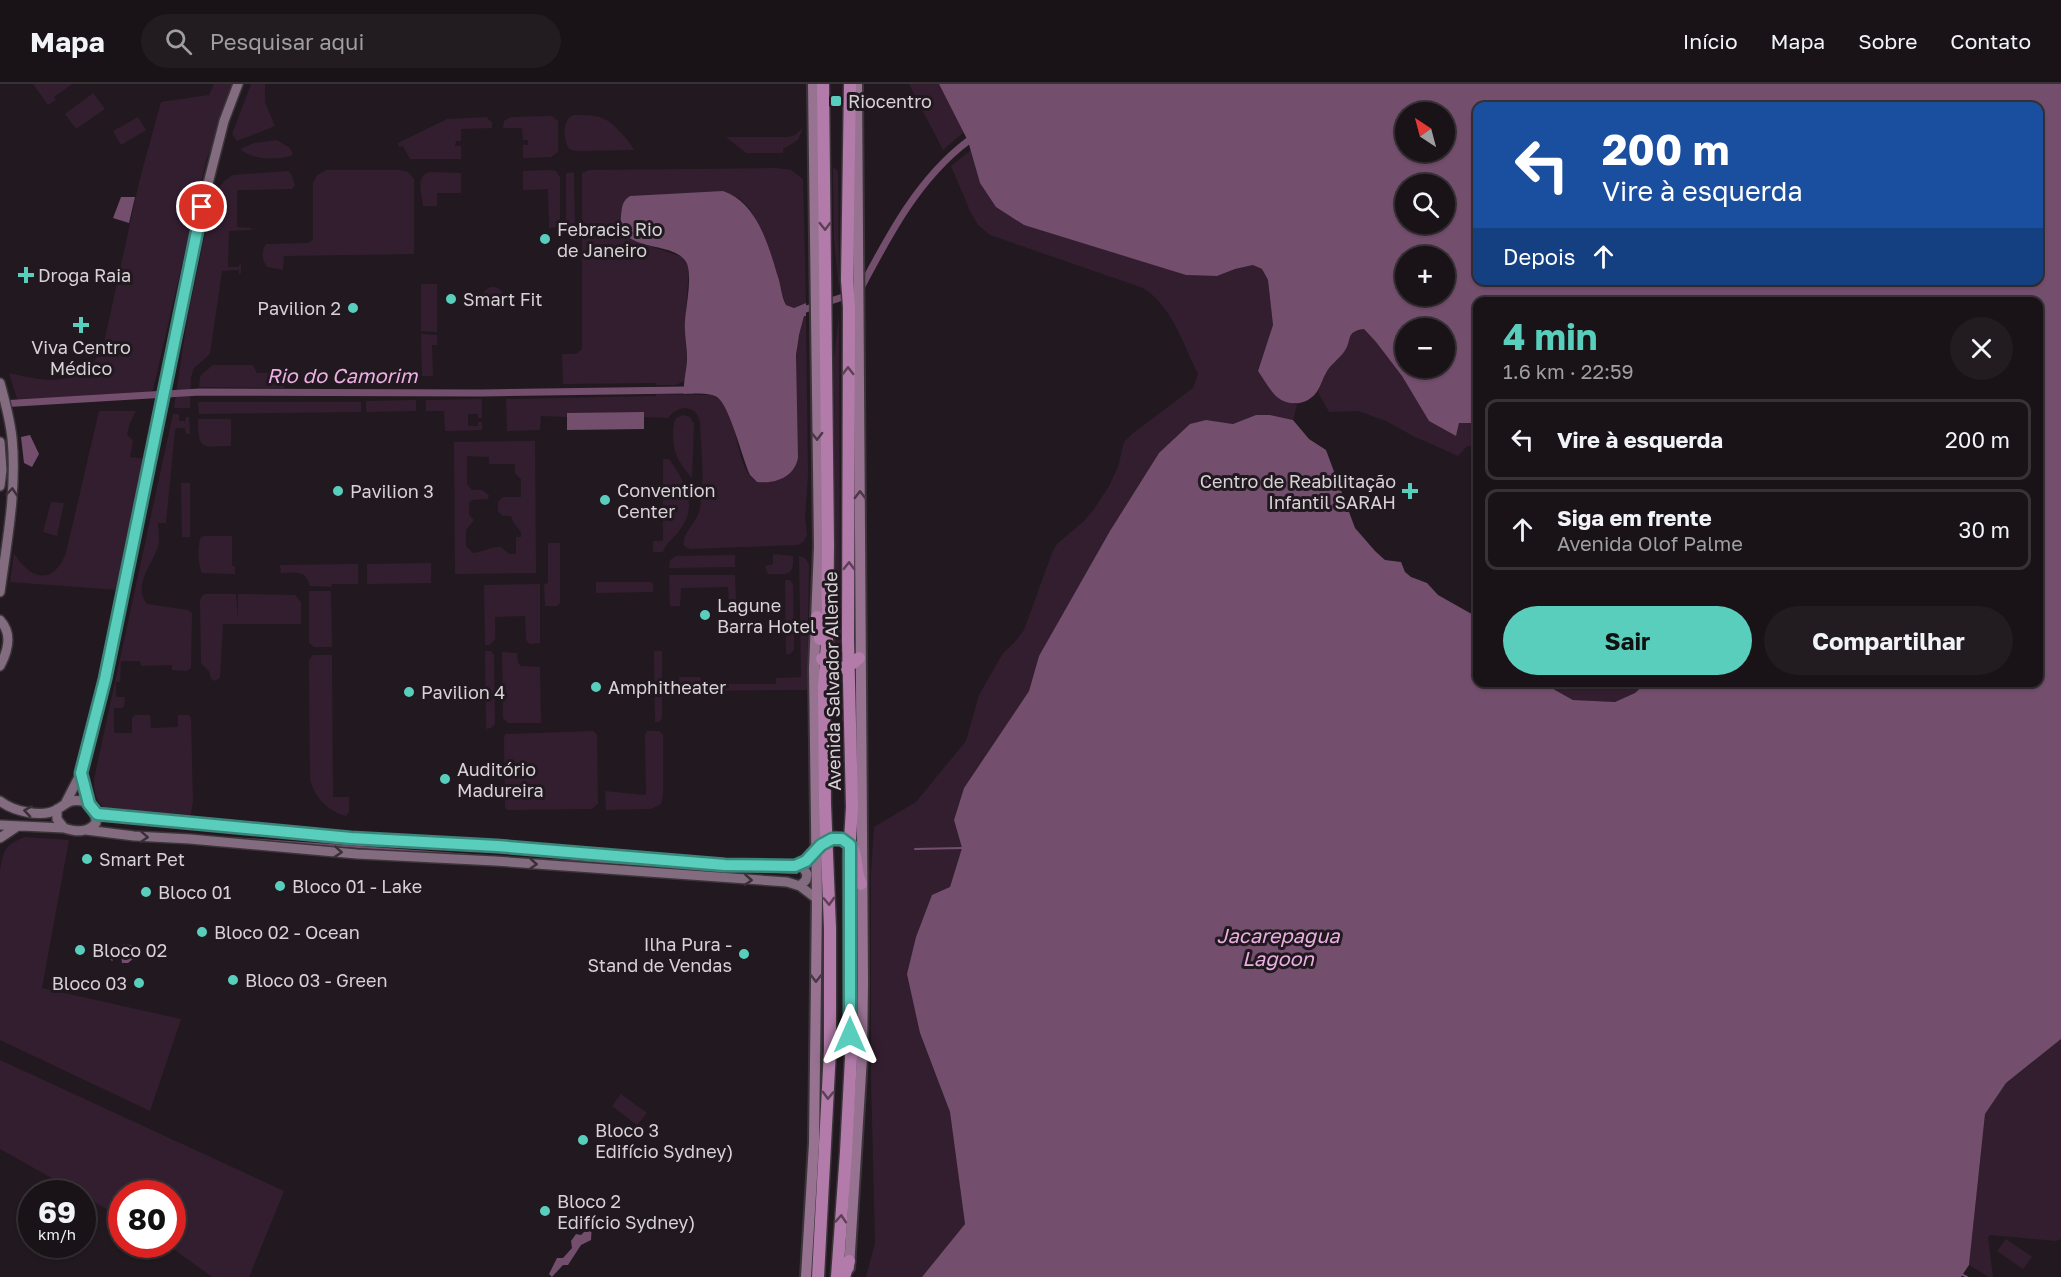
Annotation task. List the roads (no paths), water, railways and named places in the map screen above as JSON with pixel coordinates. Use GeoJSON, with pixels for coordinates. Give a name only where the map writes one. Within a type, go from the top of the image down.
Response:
{"type":"FeatureCollection","features":[{"type":"Feature","properties":{"kind":"highway","name":"Avenida Salvador Allende"},"geometry":{"type":"LineString","coordinates":[[818,1277],[830,1050],[830,928],[824,699],[828,556],[820,314],[823,84]]}},
{"type":"Feature","properties":{"kind":"highway","name":"Avenida Salvador Allende"},"geometry":{"type":"LineString","coordinates":[[837,1277],[851,1058],[850,845],[852,807],[849,666],[854,305],[847,280],[850,84]]}},
{"type":"Feature","properties":{"kind":"highway"},"geometry":{"type":"LineString","coordinates":[[817,618],[820,631],[820,652],[826,663],[837,669],[849,666],[859,658]]}},
{"type":"Feature","properties":{"kind":"highway"},"geometry":{"type":"LineString","coordinates":[[816,850],[835,838],[845,841],[856,856],[856,871],[861,884]]}},
{"type":"Feature","properties":{"kind":"highway"},"geometry":{"type":"LineString","coordinates":[[808,1249],[812,1254],[812,1277]]}},
{"type":"Feature","properties":{"kind":"highway"},"geometry":{"type":"LineString","coordinates":[[847,1277],[849,1261]]}},
{"type":"Feature","properties":{"kind":"main road","name":"Avenida Salvador Allende"},"geometry":{"type":"LineString","coordinates":[[813,84],[820,292]]}},
{"type":"Feature","properties":{"kind":"main road","name":"Avenida Salvador Allende"},"geometry":{"type":"LineString","coordinates":[[849,1261],[862,1057],[854,305],[860,262],[857,84]]}},
{"type":"Feature","properties":{"kind":"main road","name":"Avenida Salvador Allende"},"geometry":{"type":"LineString","coordinates":[[806,1277],[814,1132],[818,899],[814,669],[819,547],[820,314]]}},
{"type":"Feature","properties":{"kind":"street"},"geometry":{"type":"LineString","coordinates":[[0,801],[7,806],[29,812],[57,809],[66,802],[81,773],[105,679],[202,207],[224,121],[238,84]]}},
{"type":"Feature","properties":{"kind":"street"},"geometry":{"type":"LineString","coordinates":[[0,385],[12,436],[14,468],[10,520],[0,592]]}},
{"type":"Feature","properties":{"kind":"street"},"geometry":{"type":"LineString","coordinates":[[0,442],[2,470],[0,486]]}},
{"type":"Feature","properties":{"kind":"street"},"geometry":{"type":"LineString","coordinates":[[0,620],[6,628],[9,642],[0,666]]}},
{"type":"Feature","properties":{"kind":"street"},"geometry":{"type":"LineString","coordinates":[[81,773],[89,804],[97,814],[351,838],[497,846],[725,865],[795,866],[801,864],[816,850]]}},
{"type":"Feature","properties":{"kind":"street"},"geometry":{"type":"LineString","coordinates":[[66,802],[79,801],[89,804]]}},
{"type":"Feature","properties":{"kind":"street"},"geometry":{"type":"LineString","coordinates":[[57,809],[57,819],[64,828]]}},
{"type":"Feature","properties":{"kind":"street"},"geometry":{"type":"LineString","coordinates":[[86,830],[94,825],[97,814]]}},
{"type":"Feature","properties":{"kind":"street"},"geometry":{"type":"LineString","coordinates":[[0,825],[64,828],[75,831],[86,830],[357,854],[495,861],[788,882],[800,886],[818,899]]}},
{"type":"Feature","properties":{"kind":"street"},"geometry":{"type":"LineString","coordinates":[[0,838],[21,826]]}},
{"type":"Feature","properties":{"kind":"street"},"geometry":{"type":"LineString","coordinates":[[800,886],[806,880],[807,874],[801,864]]}},
{"type":"Feature","properties":{"kind":"water","name":"Jacarepagua Lagoon"},"geometry":{"type":"Polygon","coordinates":[[[939,84],[2061,84],[2061,1039],[2006,1083],[1985,1114],[1969,1265],[1961,1277],[922,1277],[965,1224],[950,1112],[920,1033],[907,974],[916,937],[932,895],[950,887],[962,848],[954,820],[964,788],[1029,691],[1039,656],[1110,531],[1159,453],[1190,424],[1206,420],[1233,424],[1256,415],[1270,415],[1293,420],[1309,439],[1326,450],[1355,528],[1375,551],[1385,560],[1401,562],[1405,572],[1411,577],[1427,583],[1438,595],[1473,615],[1473,687],[1552,687],[1573,700],[1615,702],[1635,693],[1642,687],[2043,687],[2043,297],[1473,297],[1473,424],[1459,423],[1456,436],[1429,421],[1403,378],[1455,378],[1455,318],[1395,318],[1395,367],[1364,329],[1358,330],[1351,334],[1347,348],[1328,370],[1314,395],[1303,402],[1285,402],[1272,391],[1258,371],[1273,325],[1268,280],[1262,269],[1253,265],[1217,276],[1186,275],[1024,225],[996,207],[980,183],[968,141],[939,84]]]}},
{"type":"Feature","properties":{"kind":"water"},"geometry":{"type":"Polygon","coordinates":[[[723,191],[744,204],[759,225],[765,237],[786,305],[794,308],[806,303],[806,316],[804,316],[799,335],[796,355],[798,458],[793,470],[783,478],[771,482],[757,482],[750,475],[722,402],[713,395],[684,394],[687,358],[685,321],[689,282],[686,262],[679,255],[670,251],[637,242],[622,228],[622,207],[630,196],[723,191]]]}},
{"type":"Feature","properties":{"kind":"water"},"geometry":{"type":"Polygon","coordinates":[[[121,197],[135,197],[129,223],[113,218],[121,197]]]}},
{"type":"Feature","properties":{"kind":"water"},"geometry":{"type":"Polygon","coordinates":[[[644,412],[644,429],[567,430],[567,413],[644,412]]]}},
{"type":"Feature","properties":{"kind":"water"},"geometry":{"type":"Polygon","coordinates":[[[30,435],[39,454],[32,467],[24,463],[21,437],[30,435]]]}},
{"type":"Feature","properties":{"kind":"water"},"geometry":{"type":"Polygon","coordinates":[[[117,944],[120,947],[124,944],[137,946],[138,951],[133,953],[133,959],[128,963],[122,963],[119,952],[114,954],[115,958],[112,961],[106,955],[99,956],[99,952],[102,951],[111,952],[112,946],[117,944]]]}},
{"type":"Feature","properties":{"kind":"water"},"geometry":{"type":"Polygon","coordinates":[[[592,1224],[591,1240],[581,1245],[568,1265],[563,1265],[552,1277],[549,1274],[557,1258],[563,1258],[572,1248],[571,1241],[576,1234],[581,1235],[592,1224]]]}},
{"type":"Feature","properties":{"kind":"waterway"},"geometry":{"type":"LineString","coordinates":[[858,289],[862,286],[883,246],[920,189],[968,141]]}},
{"type":"Feature","properties":{"kind":"waterway"},"geometry":{"type":"LineString","coordinates":[[806,309],[849,295]]}},
{"type":"Feature","properties":{"kind":"waterway","name":"Rio do Camorim"},"geometry":{"type":"LineString","coordinates":[[0,404],[200,392],[482,393],[684,390]]}},
{"type":"Feature","properties":{"kind":"waterway"},"geometry":{"type":"LineString","coordinates":[[231,838],[486,856]]}},
{"type":"Feature","properties":{"kind":"waterway"},"geometry":{"type":"LineString","coordinates":[[915,849],[962,848]]}},
{"type":"Feature","properties":{"kind":"waterway"},"geometry":{"type":"LineString","coordinates":[[511,858],[797,873]]}},
{"type":"Feature","properties":{"kind":"waterway"},"geometry":{"type":"LineString","coordinates":[[1961,1274],[1967,1277]]}},
{"type":"Feature","properties":{"kind":"place","name":"Riocentro"},"geometry":{"type":"Point","coordinates":[836,101]}},
{"type":"Feature","properties":{"kind":"place","name":"Febracis Rio de Janeiro"},"geometry":{"type":"Point","coordinates":[545,239]}},
{"type":"Feature","properties":{"kind":"place","name":"Droga Raia"},"geometry":{"type":"Point","coordinates":[26,275]}},
{"type":"Feature","properties":{"kind":"place","name":"Smart Fit"},"geometry":{"type":"Point","coordinates":[451,299]}},
{"type":"Feature","properties":{"kind":"place","name":"Pavilion 2"},"geometry":{"type":"Point","coordinates":[353,308]}},
{"type":"Feature","properties":{"kind":"place","name":"Viva Centro Médico"},"geometry":{"type":"Point","coordinates":[81,325]}},
{"type":"Feature","properties":{"kind":"place","name":"Pavilion 3"},"geometry":{"type":"Point","coordinates":[338,491]}},
{"type":"Feature","properties":{"kind":"place","name":"Centro de Reabilitação Infantil SARAH"},"geometry":{"type":"Point","coordinates":[1410,491]}},
{"type":"Feature","properties":{"kind":"place","name":"Convention Center"},"geometry":{"type":"Point","coordinates":[605,500]}},
{"type":"Feature","properties":{"kind":"place","name":"Lagune Barra Hotel"},"geometry":{"type":"Point","coordinates":[705,615]}},
{"type":"Feature","properties":{"kind":"place","name":"Amphitheater"},"geometry":{"type":"Point","coordinates":[596,687]}},
{"type":"Feature","properties":{"kind":"place","name":"Pavilion 4"},"geometry":{"type":"Point","coordinates":[409,692]}},
{"type":"Feature","properties":{"kind":"place","name":"Auditório Madureira"},"geometry":{"type":"Point","coordinates":[445,779]}},
{"type":"Feature","properties":{"kind":"place","name":"Smart Pet"},"geometry":{"type":"Point","coordinates":[87,859]}},
{"type":"Feature","properties":{"kind":"place","name":"Bloco 01 - Lake"},"geometry":{"type":"Point","coordinates":[280,886]}},
{"type":"Feature","properties":{"kind":"place","name":"Bloco 01"},"geometry":{"type":"Point","coordinates":[146,892]}},
{"type":"Feature","properties":{"kind":"place","name":"Bloco 02 - Ocean"},"geometry":{"type":"Point","coordinates":[202,932]}},
{"type":"Feature","properties":{"kind":"place","name":"Bloco 02"},"geometry":{"type":"Point","coordinates":[80,950]}},
{"type":"Feature","properties":{"kind":"place","name":"Ilha Pura - Stand de Vendas"},"geometry":{"type":"Point","coordinates":[744,954]}},
{"type":"Feature","properties":{"kind":"place","name":"Bloco 03 - Green"},"geometry":{"type":"Point","coordinates":[233,980]}},
{"type":"Feature","properties":{"kind":"place","name":"Bloco 03"},"geometry":{"type":"Point","coordinates":[139,983]}},
{"type":"Feature","properties":{"kind":"place","name":"Bloco 3 Edifício Sydney)"},"geometry":{"type":"Point","coordinates":[583,1140]}},
{"type":"Feature","properties":{"kind":"place","name":"Bloco 2 Edifício Sydney)"},"geometry":{"type":"Point","coordinates":[545,1211]}}]}
